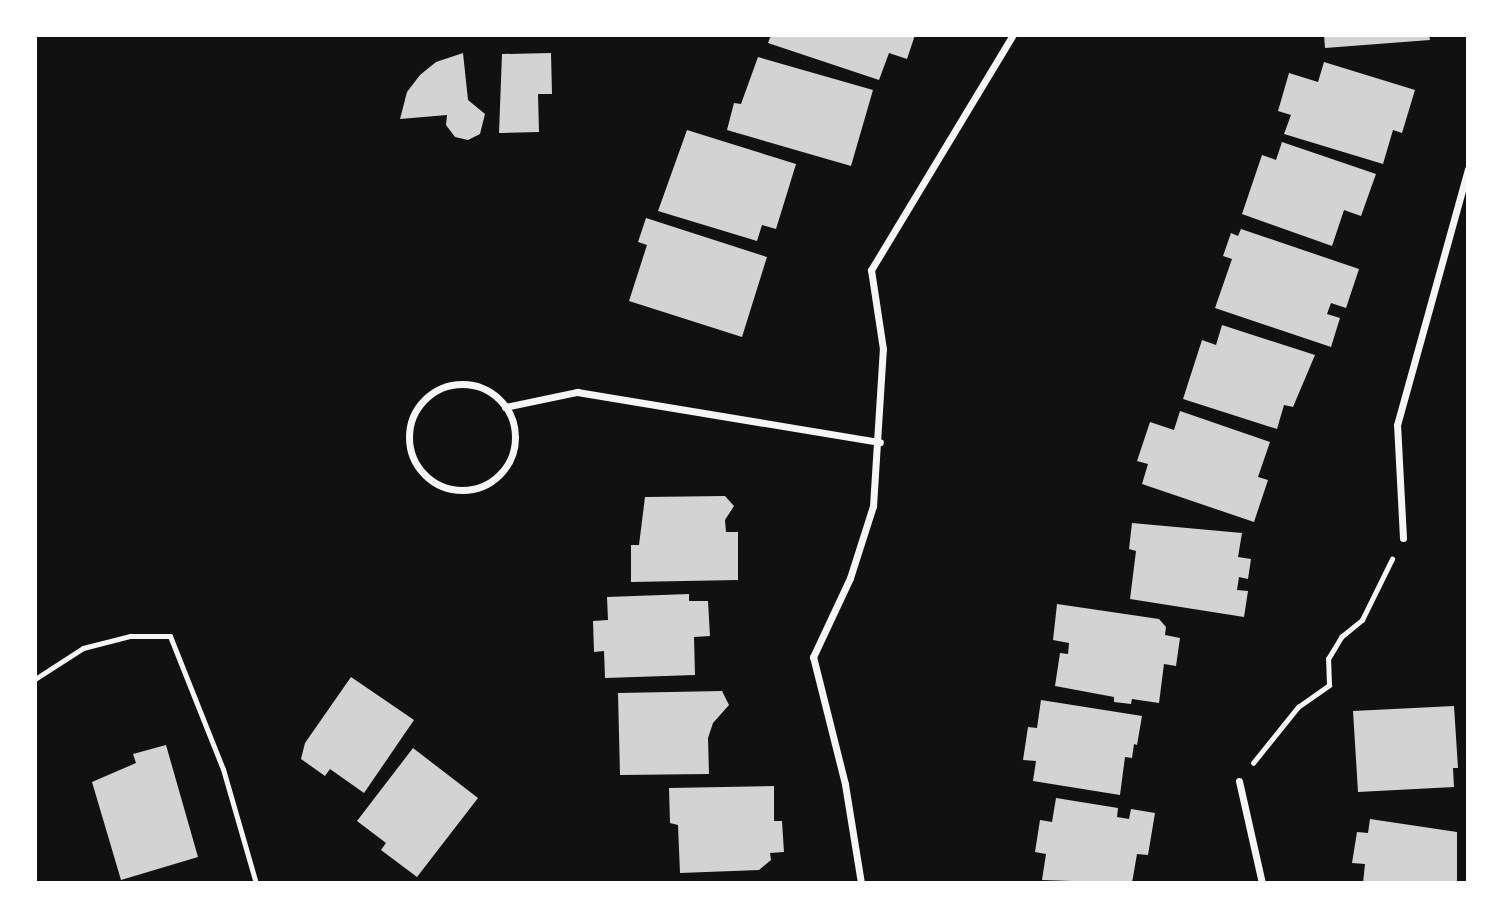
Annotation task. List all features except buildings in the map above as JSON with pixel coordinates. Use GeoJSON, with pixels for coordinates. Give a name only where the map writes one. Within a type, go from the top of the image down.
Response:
{"type":"FeatureCollection","features":[{"type":"Feature","properties":{"kind":"street"},"geometry":{"type":"LineString","coordinates":[[862,883],[845,784],[813,657],[849,578],[873,506],[880,442],[883,349],[871,270],[1013,35]]}},
{"type":"Feature","properties":{"kind":"street"},"geometry":{"type":"LineString","coordinates":[[1402,538],[1397,425],[1468,169]]}},
{"type":"Feature","properties":{"kind":"street"},"geometry":{"type":"LineString","coordinates":[[505,407],[514,423],[511,460],[485,486],[449,489],[419,468],[411,452],[413,415],[439,389],[475,386],[505,407],[578,392],[880,442]]}},
{"type":"Feature","properties":{"kind":"street"},"geometry":{"type":"LineString","coordinates":[[1239,780],[1262,883]]}},
{"type":"Feature","properties":{"kind":"lane"},"geometry":{"type":"LineString","coordinates":[[35,680],[83,648],[130,636],[170,636],[223,769],[256,883]]}},
{"type":"Feature","properties":{"kind":"path"},"geometry":{"type":"LineString","coordinates":[[1239,780],[1298,706],[1329,685],[1328,659],[1341,637],[1362,620],[1402,538]]}}]}
